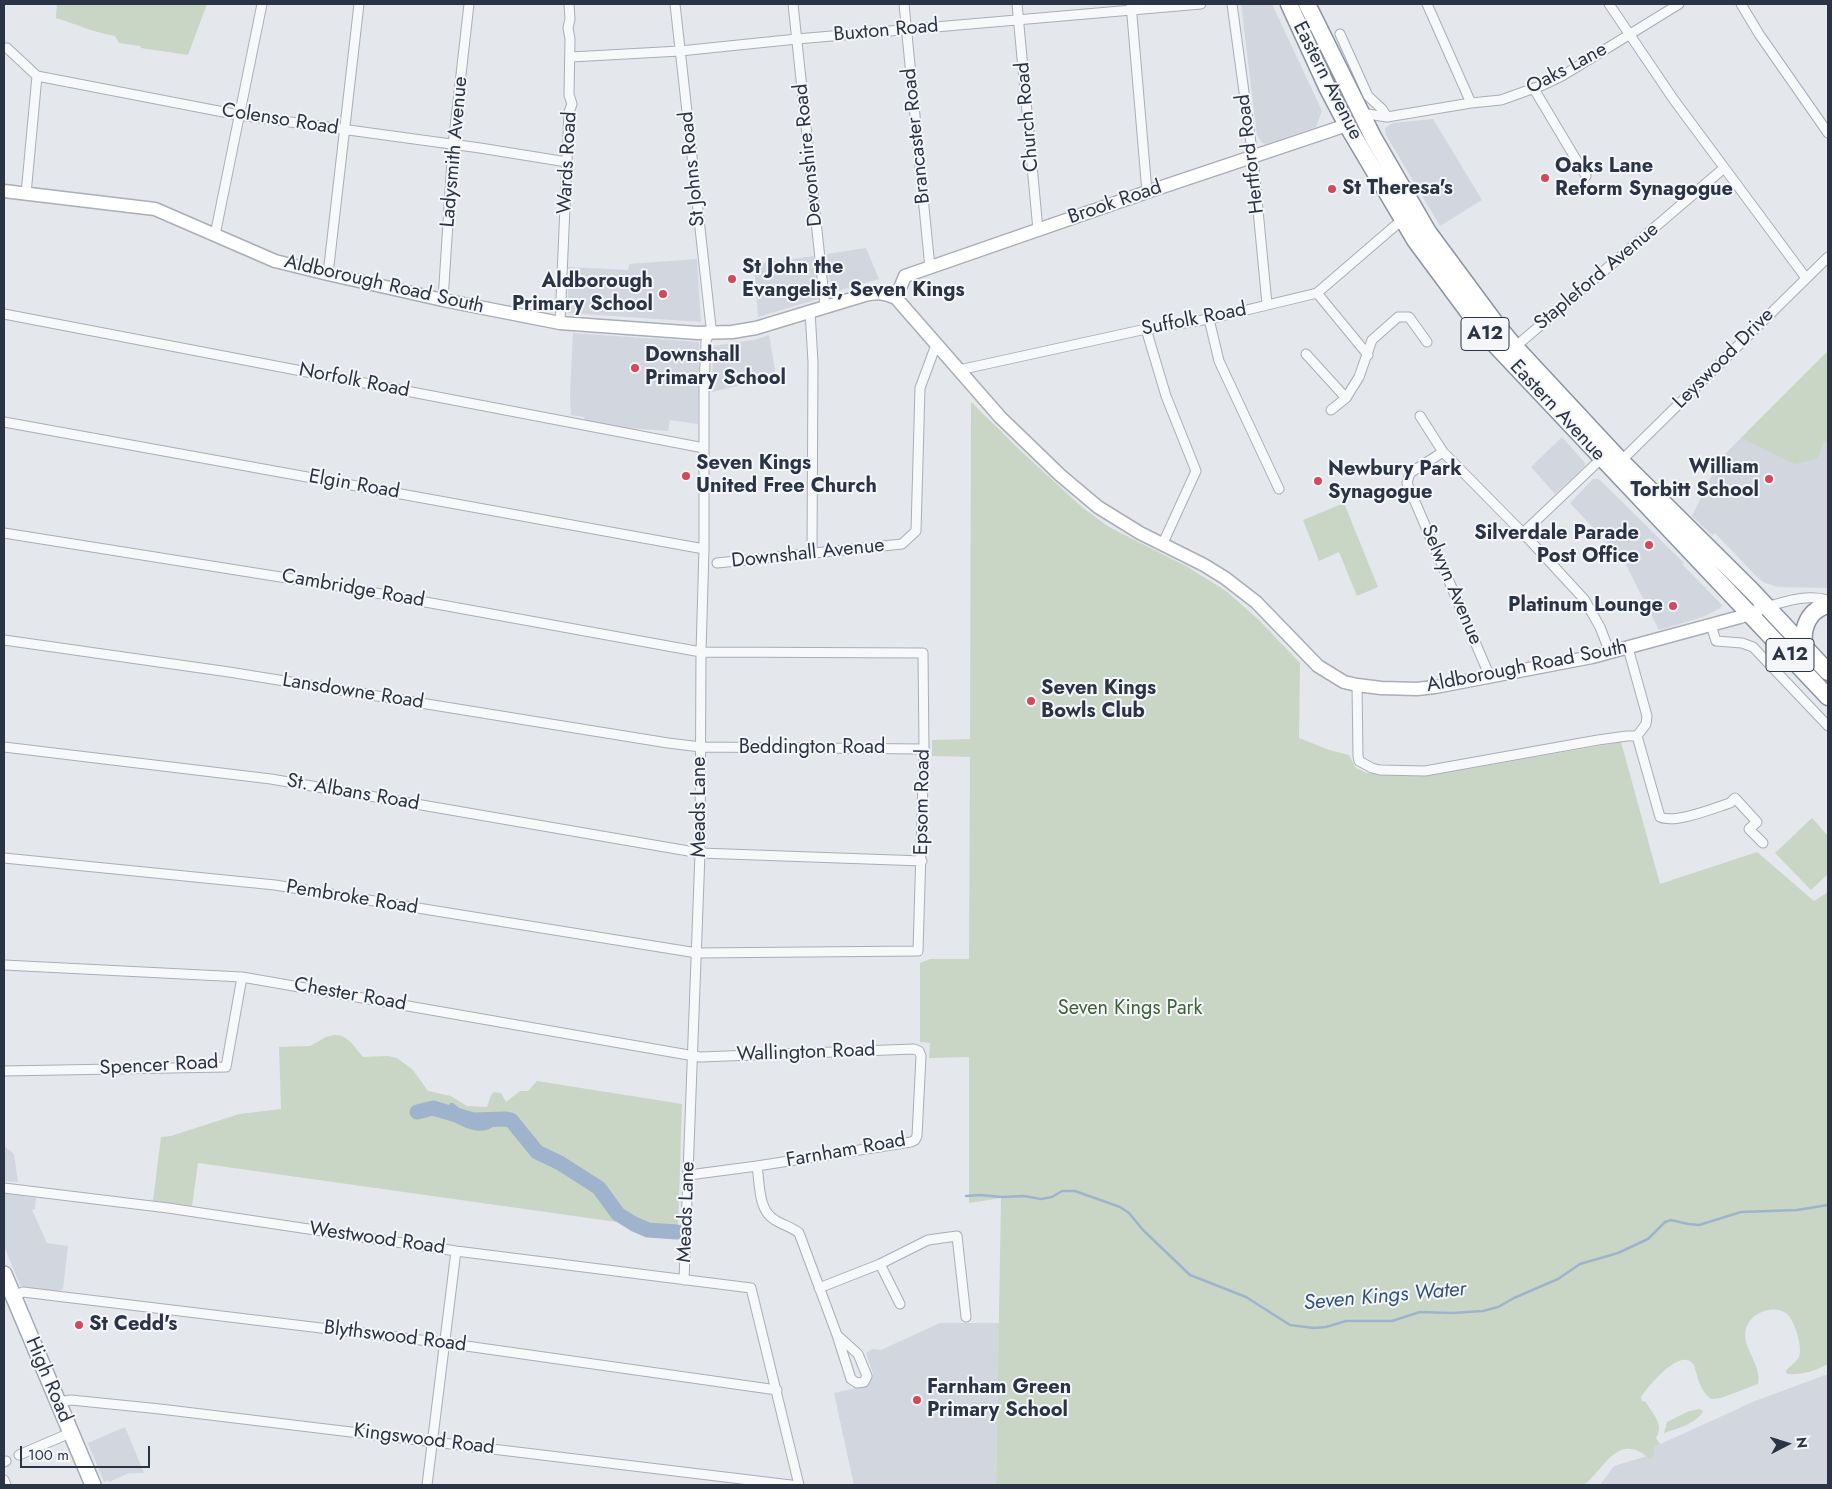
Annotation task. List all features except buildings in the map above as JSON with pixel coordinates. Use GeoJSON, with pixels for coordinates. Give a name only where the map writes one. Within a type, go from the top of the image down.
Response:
{"type":"FeatureCollection","features":[{"type":"Feature","properties":{"kind":"highway","name":"Eastern Avenue"},"geometry":{"type":"LineString","coordinates":[[1289,4],[1327,87],[1347,125],[1415,240],[1484,333],[1750,614]]}},
{"type":"Feature","properties":{"kind":"highway","name":"Eastern Avenue"},"geometry":{"type":"LineString","coordinates":[[1308,4],[1373,137],[1428,232],[1496,324],[1621,461],[1766,607]]}},
{"type":"Feature","properties":{"kind":"highway","name":"A12"},"geometry":{"type":"LineString","coordinates":[[1804,646],[1803,634],[1807,622],[1814,611],[1828,605]]}},
{"type":"Feature","properties":{"kind":"highway","name":"A12"},"geometry":{"type":"LineString","coordinates":[[1766,607],[1828,672]]}},
{"type":"Feature","properties":{"kind":"highway","name":"A12"},"geometry":{"type":"LineString","coordinates":[[1750,614],[1828,696]]}},
{"type":"Feature","properties":{"kind":"main road","name":"High Road"},"geometry":{"type":"LineString","coordinates":[[4,1274],[93,1485]]}},
{"type":"Feature","properties":{"kind":"street"},"geometry":{"type":"LineString","coordinates":[[215,236],[262,4]]}},
{"type":"Feature","properties":{"kind":"street"},"geometry":{"type":"LineString","coordinates":[[328,274],[359,4]]}},
{"type":"Feature","properties":{"kind":"street","name":"Ladysmith Avenue"},"geometry":{"type":"LineString","coordinates":[[443,300],[453,145],[469,4]]}},
{"type":"Feature","properties":{"kind":"street","name":"Wards Road"},"geometry":{"type":"LineString","coordinates":[[560,323],[569,112],[572,104],[569,95],[571,57],[568,28],[570,19],[569,4]]}},
{"type":"Feature","properties":{"kind":"street","name":"St Johns Road"},"geometry":{"type":"LineString","coordinates":[[675,4],[711,327],[709,334]]}},
{"type":"Feature","properties":{"kind":"street","name":"Devonshire Road"},"geometry":{"type":"LineString","coordinates":[[794,4],[825,306]]}},
{"type":"Feature","properties":{"kind":"street","name":"Brancaster Road"},"geometry":{"type":"LineString","coordinates":[[904,4],[930,268]]}},
{"type":"Feature","properties":{"kind":"street","name":"Church Road"},"geometry":{"type":"LineString","coordinates":[[1017,4],[1038,230]]}},
{"type":"Feature","properties":{"kind":"street","name":"Buxton Road"},"geometry":{"type":"LineString","coordinates":[[571,57],[680,51],[1018,20],[1131,7],[1201,4]]}},
{"type":"Feature","properties":{"kind":"street","name":"Hertford Road"},"geometry":{"type":"LineString","coordinates":[[1232,4],[1254,158],[1267,304]]}},
{"type":"Feature","properties":{"kind":"street"},"geometry":{"type":"LineString","coordinates":[[1427,4],[1471,103]]}},
{"type":"Feature","properties":{"kind":"street"},"geometry":{"type":"LineString","coordinates":[[1609,4],[1674,100],[1806,278]]}},
{"type":"Feature","properties":{"kind":"street","name":"Oaks Lane"},"geometry":{"type":"LineString","coordinates":[[1361,113],[1387,117],[1501,100],[1534,89],[1562,76],[1679,4]]}},
{"type":"Feature","properties":{"kind":"street"},"geometry":{"type":"LineString","coordinates":[[1741,4],[1759,34],[1828,133]]}},
{"type":"Feature","properties":{"kind":"street"},"geometry":{"type":"LineString","coordinates":[[1131,7],[1147,192]]}},
{"type":"Feature","properties":{"kind":"street"},"geometry":{"type":"LineString","coordinates":[[1340,34],[1368,96],[1387,117],[1380,122],[1373,137]]}},
{"type":"Feature","properties":{"kind":"street"},"geometry":{"type":"LineString","coordinates":[[4,48],[7,48],[37,76],[26,194]]}},
{"type":"Feature","properties":{"kind":"street","name":"Colenso Road"},"geometry":{"type":"LineString","coordinates":[[37,76],[239,115],[567,162]]}},
{"type":"Feature","properties":{"kind":"street"},"geometry":{"type":"LineString","coordinates":[[1534,89],[1586,176]]}},
{"type":"Feature","properties":{"kind":"street","name":"Brook Road"},"geometry":{"type":"LineString","coordinates":[[896,298],[905,276],[1347,125]]}},
{"type":"Feature","properties":{"kind":"street","name":"Stapleford Avenue"},"geometry":{"type":"LineString","coordinates":[[1515,347],[1724,168]]}},
{"type":"Feature","properties":{"kind":"street","name":"Aldborough Road South"},"geometry":{"type":"LineString","coordinates":[[4,191],[155,209],[265,258],[443,300],[560,323],[709,334],[756,328],[825,306],[879,292],[896,298],[1000,417],[1060,475],[1098,507],[1140,533],[1163,543],[1225,578],[1256,602],[1318,666],[1344,682],[1357,685],[1417,689],[1489,677],[1610,653],[1750,614],[1766,607]]}},
{"type":"Feature","properties":{"kind":"street","name":"Suffolk Road"},"geometry":{"type":"LineString","coordinates":[[959,370],[1146,329],[1209,319],[1317,293],[1403,219]]}},
{"type":"Feature","properties":{"kind":"street","name":"Leyswood Drive"},"geometry":{"type":"LineString","coordinates":[[1621,461],[1828,257]]}},
{"type":"Feature","properties":{"kind":"street"},"geometry":{"type":"LineString","coordinates":[[1317,293],[1368,355]]}},
{"type":"Feature","properties":{"kind":"street"},"geometry":{"type":"LineString","coordinates":[[810,312],[813,362],[812,553]]}},
{"type":"Feature","properties":{"kind":"street","name":"Norfolk Road"},"geometry":{"type":"LineString","coordinates":[[4,314],[704,448]]}},
{"type":"Feature","properties":{"kind":"street"},"geometry":{"type":"LineString","coordinates":[[1331,410],[1346,398],[1360,377],[1372,340],[1398,317],[1409,317],[1427,342]]}},
{"type":"Feature","properties":{"kind":"street"},"geometry":{"type":"LineString","coordinates":[[1209,319],[1219,361],[1280,489]]}},
{"type":"Feature","properties":{"kind":"street"},"geometry":{"type":"LineString","coordinates":[[1146,329],[1166,396],[1196,471],[1163,543]]}},
{"type":"Feature","properties":{"kind":"street","name":"Meads Lane"},"geometry":{"type":"LineString","coordinates":[[684,1280],[698,953],[704,448],[706,341],[709,334]]}},
{"type":"Feature","properties":{"kind":"street","name":"Downshall Avenue"},"geometry":{"type":"LineString","coordinates":[[717,563],[902,544],[916,531],[920,388],[936,346]]}},
{"type":"Feature","properties":{"kind":"street"},"geometry":{"type":"LineString","coordinates":[[1306,354],[1346,398]]}},
{"type":"Feature","properties":{"kind":"street"},"geometry":{"type":"LineString","coordinates":[[1420,416],[1443,452],[1523,533],[1584,599],[1600,627],[1610,653]]}},
{"type":"Feature","properties":{"kind":"street","name":"Elgin Road"},"geometry":{"type":"LineString","coordinates":[[4,422],[704,549]]}},
{"type":"Feature","properties":{"kind":"street","name":"Selwyn Avenue"},"geometry":{"type":"LineString","coordinates":[[1443,452],[1410,473],[1407,483],[1489,677]]}},
{"type":"Feature","properties":{"kind":"street"},"geometry":{"type":"LineString","coordinates":[[1523,533],[1602,458]]}},
{"type":"Feature","properties":{"kind":"street","name":"Cambridge Road"},"geometry":{"type":"LineString","coordinates":[[4,533],[338,586],[701,652],[924,653]]}},
{"type":"Feature","properties":{"kind":"street"},"geometry":{"type":"LineString","coordinates":[[1766,607],[1790,600],[1809,598],[1828,600]]}},
{"type":"Feature","properties":{"kind":"street"},"geometry":{"type":"LineString","coordinates":[[1711,625],[1716,642],[1742,643],[1753,647],[1828,726]]}},
{"type":"Feature","properties":{"kind":"street","name":"Lansdowne Road"},"geometry":{"type":"LineString","coordinates":[[4,640],[229,672],[658,742],[701,747]]}},
{"type":"Feature","properties":{"kind":"street"},"geometry":{"type":"LineString","coordinates":[[1628,648],[1647,716],[1646,724],[1637,736]]}},
{"type":"Feature","properties":{"kind":"street","name":"Epsom Road"},"geometry":{"type":"LineString","coordinates":[[918,951],[922,860],[924,653]]}},
{"type":"Feature","properties":{"kind":"street"},"geometry":{"type":"LineString","coordinates":[[1357,685],[1359,762],[1372,768],[1425,771],[1598,740],[1637,736]]}},
{"type":"Feature","properties":{"kind":"street"},"geometry":{"type":"LineString","coordinates":[[1637,736],[1660,817],[1668,819],[1679,818],[1724,805],[1735,798],[1757,822],[1749,829],[1763,844]]}},
{"type":"Feature","properties":{"kind":"street","name":"St. Albans Road"},"geometry":{"type":"LineString","coordinates":[[4,747],[271,779],[700,853],[922,860]]}},
{"type":"Feature","properties":{"kind":"street","name":"Beddington Road"},"geometry":{"type":"LineString","coordinates":[[701,747],[924,749]]}},
{"type":"Feature","properties":{"kind":"street","name":"Pembroke Road"},"geometry":{"type":"LineString","coordinates":[[4,858],[275,885],[698,953],[918,951]]}},
{"type":"Feature","properties":{"kind":"street","name":"Chester Road"},"geometry":{"type":"LineString","coordinates":[[4,965],[242,977],[693,1056]]}},
{"type":"Feature","properties":{"kind":"street","name":"Spencer Road"},"geometry":{"type":"LineString","coordinates":[[4,1071],[226,1067],[242,977]]}},
{"type":"Feature","properties":{"kind":"street","name":"Wallington Road"},"geometry":{"type":"LineString","coordinates":[[693,1056],[914,1049],[919,1051]]}},
{"type":"Feature","properties":{"kind":"street","name":"Farnham Road"},"geometry":{"type":"LineString","coordinates":[[689,1174],[757,1166],[915,1140],[917,1136],[921,1056],[919,1051]]}},
{"type":"Feature","properties":{"kind":"street"},"geometry":{"type":"LineString","coordinates":[[757,1166],[763,1208],[774,1219],[800,1233],[851,1379],[857,1383],[864,1382],[867,1380],[867,1376],[858,1354],[837,1335]]}},
{"type":"Feature","properties":{"kind":"street","name":"Westwood Road"},"geometry":{"type":"LineString","coordinates":[[4,1188],[168,1208],[456,1251],[751,1288],[777,1390]]}},
{"type":"Feature","properties":{"kind":"street"},"geometry":{"type":"LineString","coordinates":[[819,1288],[880,1264],[928,1240],[957,1236],[966,1317]]}},
{"type":"Feature","properties":{"kind":"street"},"geometry":{"type":"LineString","coordinates":[[427,1485],[456,1251]]}},
{"type":"Feature","properties":{"kind":"street"},"geometry":{"type":"LineString","coordinates":[[880,1264],[900,1304]]}},
{"type":"Feature","properties":{"kind":"street","name":"Blythswood Road"},"geometry":{"type":"LineString","coordinates":[[13,1296],[23,1292],[46,1294],[445,1343],[777,1390]]}},
{"type":"Feature","properties":{"kind":"street"},"geometry":{"type":"LineString","coordinates":[[777,1390],[799,1485]]}},
{"type":"Feature","properties":{"kind":"street","name":"Kingswood Road"},"geometry":{"type":"LineString","coordinates":[[57,1402],[71,1400],[432,1441],[791,1485]]}},
{"type":"Feature","properties":{"kind":"street"},"geometry":{"type":"LineString","coordinates":[[19,1455],[70,1433]]}},
{"type":"Feature","properties":{"kind":"street"},"geometry":{"type":"LineString","coordinates":[[4,1480],[6,1485]]}},
{"type":"Feature","properties":{"kind":"shaded area"},"geometry":{"type":"Polygon","coordinates":[[[1241,4],[1272,4],[1322,111],[1316,127],[1266,144],[1262,143],[1257,135],[1241,4]]]}},
{"type":"Feature","properties":{"kind":"shaded area"},"geometry":{"type":"Polygon","coordinates":[[[1433,119],[1482,200],[1440,226],[1386,135],[1385,128],[1393,123],[1433,119]]]}},
{"type":"Feature","properties":{"kind":"shaded area"},"geometry":{"type":"Polygon","coordinates":[[[866,248],[879,279],[831,293],[827,254],[866,248]]]}},
{"type":"Feature","properties":{"kind":"shaded area"},"geometry":{"type":"Polygon","coordinates":[[[814,256],[818,299],[758,317],[754,264],[814,256]]]}},
{"type":"Feature","properties":{"kind":"shaded area","name":"Aldborough Primary School"},"geometry":{"type":"Polygon","coordinates":[[[697,259],[701,322],[568,313],[568,267],[628,270],[629,264],[697,259]]]}},
{"type":"Feature","properties":{"kind":"shaded area","name":"Downshall Primary School"},"geometry":{"type":"Polygon","coordinates":[[[573,333],[699,342],[698,424],[670,420],[668,431],[587,425],[584,417],[571,415],[570,394],[573,333]]]}},
{"type":"Feature","properties":{"kind":"shaded area"},"geometry":{"type":"Polygon","coordinates":[[[769,335],[776,377],[712,392],[713,346],[753,340],[769,335]]]}},
{"type":"Feature","properties":{"kind":"shaded area","name":"William Torbitt School"},"geometry":{"type":"Polygon","coordinates":[[[1828,351],[1828,588],[1778,587],[1765,583],[1758,578],[1715,533],[1712,535],[1692,516],[1720,459],[1828,351]]]}},
{"type":"Feature","properties":{"kind":"shaded area"},"geometry":{"type":"Polygon","coordinates":[[[1562,437],[1585,463],[1584,467],[1555,494],[1531,467],[1562,437]]]}},
{"type":"Feature","properties":{"kind":"shaded area"},"geometry":{"type":"Polygon","coordinates":[[[1593,479],[1599,479],[1684,563],[1682,564],[1722,605],[1721,608],[1703,617],[1659,630],[1624,561],[1570,503],[1593,479]]]}},
{"type":"Feature","properties":{"kind":"shaded area"},"geometry":{"type":"Polygon","coordinates":[[[4,1146],[14,1154],[18,1182],[4,1181],[4,1146]]]}},
{"type":"Feature","properties":{"kind":"shaded area"},"geometry":{"type":"Polygon","coordinates":[[[4,1193],[36,1198],[35,1209],[32,1210],[47,1243],[68,1246],[63,1289],[58,1291],[21,1287],[4,1246],[4,1193]]]}},
{"type":"Feature","properties":{"kind":"shaded area","name":"Farnham Green Primary School"},"geometry":{"type":"Polygon","coordinates":[[[940,1323],[999,1323],[996,1485],[854,1485],[834,1393],[861,1387],[873,1374],[866,1353],[872,1349],[881,1350],[940,1323]]]}},
{"type":"Feature","properties":{"kind":"shaded area"},"geometry":{"type":"Polygon","coordinates":[[[1828,1374],[1828,1485],[1600,1485],[1614,1466],[1654,1454],[1654,1447],[1755,1401],[1828,1374]]]}},
{"type":"Feature","properties":{"kind":"shaded area"},"geometry":{"type":"Polygon","coordinates":[[[125,1427],[144,1473],[129,1473],[109,1482],[108,1480],[104,1482],[88,1443],[125,1427]]]}},
{"type":"Feature","properties":{"kind":"green space"},"geometry":{"type":"Polygon","coordinates":[[[57,4],[207,4],[188,55],[119,43],[115,36],[93,31],[56,18],[57,4]]]}},
{"type":"Feature","properties":{"kind":"green space"},"geometry":{"type":"Polygon","coordinates":[[[1828,351],[1828,443],[1824,442],[1817,459],[1795,464],[1741,438],[1828,351]]]}},
{"type":"Feature","properties":{"kind":"green space","name":"Seven Kings Park"},"geometry":{"type":"Polygon","coordinates":[[[971,402],[1083,508],[1109,527],[1186,566],[1226,591],[1259,620],[1300,663],[1299,738],[1329,750],[1349,755],[1356,768],[1367,773],[1427,776],[1621,742],[1660,884],[1757,852],[1814,901],[1828,892],[1828,1364],[1808,1372],[1787,1374],[1786,1371],[1798,1359],[1800,1353],[1799,1341],[1790,1317],[1783,1311],[1772,1309],[1757,1314],[1749,1322],[1745,1337],[1757,1368],[1758,1384],[1721,1398],[1711,1399],[1701,1387],[1694,1365],[1687,1360],[1673,1364],[1650,1385],[1641,1397],[1642,1401],[1646,1402],[1657,1419],[1659,1428],[1656,1438],[1660,1444],[1654,1447],[1654,1454],[1650,1459],[1639,1451],[1621,1450],[1606,1461],[1584,1485],[996,1485],[1001,1198],[969,1203],[969,1057],[929,1058],[930,1043],[920,1042],[920,963],[930,959],[969,959],[970,757],[932,756],[932,740],[970,739],[971,402]]]}},
{"type":"Feature","properties":{"kind":"green space"},"geometry":{"type":"Polygon","coordinates":[[[1344,503],[1378,587],[1357,596],[1339,552],[1319,561],[1303,520],[1344,503]]]}},
{"type":"Feature","properties":{"kind":"green space"},"geometry":{"type":"Polygon","coordinates":[[[1812,818],[1828,836],[1828,874],[1811,890],[1775,853],[1812,818]]]}},
{"type":"Feature","properties":{"kind":"green space"},"geometry":{"type":"Polygon","coordinates":[[[334,1035],[347,1039],[363,1057],[388,1056],[397,1058],[413,1070],[428,1091],[451,1096],[467,1106],[487,1107],[494,1092],[501,1093],[506,1102],[520,1091],[528,1091],[537,1081],[682,1104],[678,1229],[630,1225],[198,1163],[192,1206],[153,1201],[161,1137],[171,1136],[239,1114],[281,1109],[279,1047],[310,1046],[326,1037],[334,1035]]]}},
{"type":"Feature","properties":{"kind":"green space"},"geometry":{"type":"Polygon","coordinates":[[[1699,1409],[1703,1411],[1696,1419],[1664,1433],[1667,1422],[1687,1412],[1699,1409]]]}},
{"type":"Feature","properties":{"kind":"water"},"geometry":{"type":"Polygon","coordinates":[[[450,1103],[468,1112],[493,1116],[495,1117],[495,1125],[490,1129],[479,1131],[462,1126],[451,1120],[450,1103]]]}},
{"type":"Feature","properties":{"kind":"waterway","name":"Seven Kings Water"},"geometry":{"type":"LineString","coordinates":[[417,1112],[433,1108],[473,1120],[511,1120],[537,1152],[560,1163],[599,1188],[618,1214],[648,1230],[677,1232]]}},
{"type":"Feature","properties":{"kind":"waterway","name":"Seven Kings Water"},"geometry":{"type":"LineString","coordinates":[[966,1196],[1024,1196],[1041,1199],[1052,1197],[1062,1191],[1075,1191],[1120,1207],[1129,1213],[1143,1230],[1190,1275],[1246,1297],[1290,1325],[1314,1328],[1326,1327],[1346,1321],[1392,1321],[1420,1312],[1452,1313],[1483,1311],[1498,1307],[1558,1279],[1580,1264],[1618,1253],[1648,1239],[1665,1222],[1671,1220],[1699,1225],[1741,1212],[1797,1210],[1828,1205]]}},
{"type":"Feature","properties":{"kind":"place","name":"Oaks Lane Reform Synagogue"},"geometry":{"type":"Point","coordinates":[1545,178]}},
{"type":"Feature","properties":{"kind":"place","name":"St Theresa's"},"geometry":{"type":"Point","coordinates":[1332,189]}},
{"type":"Feature","properties":{"kind":"place","name":"St John the Evangelist, Seven Kings"},"geometry":{"type":"Point","coordinates":[732,279]}},
{"type":"Feature","properties":{"kind":"place","name":"Aldborough Primary School"},"geometry":{"type":"Point","coordinates":[663,294]}},
{"type":"Feature","properties":{"kind":"place","name":"Downshall Primary School"},"geometry":{"type":"Point","coordinates":[635,368]}},
{"type":"Feature","properties":{"kind":"place","name":"Seven Kings United Free Church"},"geometry":{"type":"Point","coordinates":[686,476]}},
{"type":"Feature","properties":{"kind":"place","name":"William Torbitt School"},"geometry":{"type":"Point","coordinates":[1769,479]}},
{"type":"Feature","properties":{"kind":"place","name":"Newbury Park Synagogue"},"geometry":{"type":"Point","coordinates":[1318,481]}},
{"type":"Feature","properties":{"kind":"place","name":"Silverdale Parade Post Office"},"geometry":{"type":"Point","coordinates":[1649,545]}},
{"type":"Feature","properties":{"kind":"place","name":"Platinum Lounge"},"geometry":{"type":"Point","coordinates":[1673,606]}},
{"type":"Feature","properties":{"kind":"place","name":"Seven Kings Bowls Club"},"geometry":{"type":"Point","coordinates":[1031,701]}},
{"type":"Feature","properties":{"kind":"place","name":"St Cedd's"},"geometry":{"type":"Point","coordinates":[79,1325]}},
{"type":"Feature","properties":{"kind":"place","name":"Farnham Green Primary School"},"geometry":{"type":"Point","coordinates":[917,1400]}}]}
